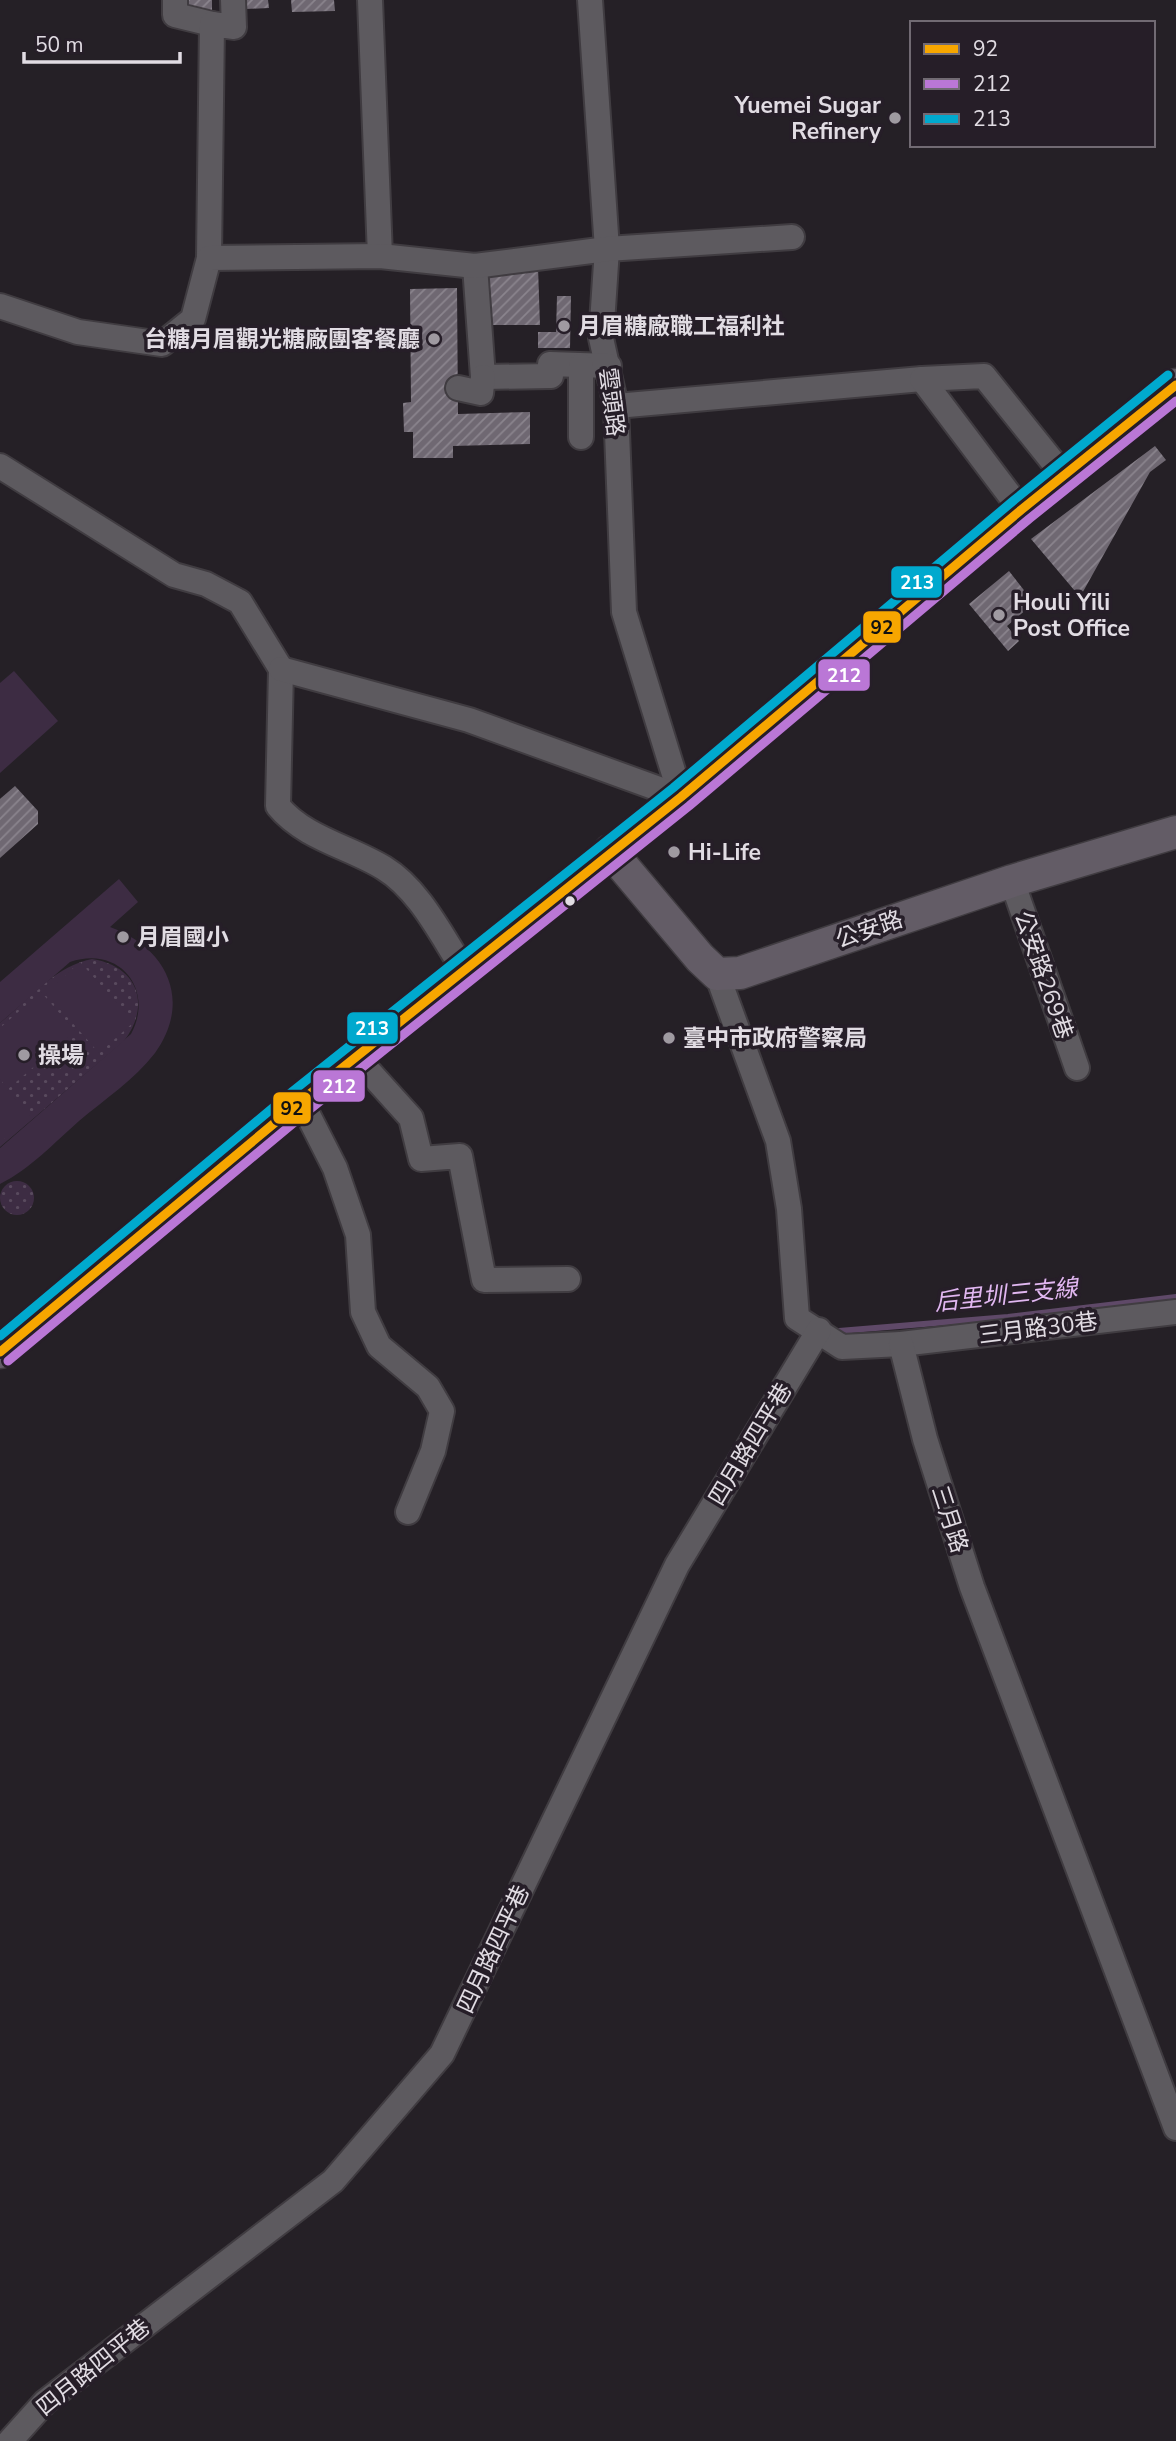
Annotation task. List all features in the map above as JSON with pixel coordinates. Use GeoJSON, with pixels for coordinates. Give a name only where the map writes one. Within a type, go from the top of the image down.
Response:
{"type":"FeatureCollection","features":[{"type":"Feature","properties":{"kind":"main road"},"geometry":{"type":"LineString","coordinates":[[0,1352],[301,1101],[610,851],[681,797],[1021,510],[1176,385]]}},
{"type":"Feature","properties":{"kind":"main road","name":"公安路"},"geometry":{"type":"LineString","coordinates":[[717,974],[740,973],[1012,881],[1176,832]]}},
{"type":"Feature","properties":{"kind":"main road"},"geometry":{"type":"LineString","coordinates":[[610,851],[700,958],[717,974]]}},
{"type":"Feature","properties":{"kind":"street"},"geometry":{"type":"LineString","coordinates":[[175,0],[175,15],[234,27],[233,0]]}},
{"type":"Feature","properties":{"kind":"street"},"geometry":{"type":"LineString","coordinates":[[370,0],[380,256]]}},
{"type":"Feature","properties":{"kind":"street","name":"雲頭路"},"geometry":{"type":"LineString","coordinates":[[590,0],[607,249],[601,338],[616,406],[624,612],[681,797]]}},
{"type":"Feature","properties":{"kind":"street"},"geometry":{"type":"LineString","coordinates":[[0,306],[78,332],[162,344],[193,319],[209,258],[212,24]]}},
{"type":"Feature","properties":{"kind":"street"},"geometry":{"type":"LineString","coordinates":[[209,258],[380,256],[475,266],[607,249],[792,237]]}},
{"type":"Feature","properties":{"kind":"street"},"geometry":{"type":"LineString","coordinates":[[457,388],[481,393],[483,377],[475,266]]}},
{"type":"Feature","properties":{"kind":"street"},"geometry":{"type":"LineString","coordinates":[[483,377],[551,376],[550,364],[609,366]]}},
{"type":"Feature","properties":{"kind":"street"},"geometry":{"type":"LineString","coordinates":[[581,366],[582,437]]}},
{"type":"Feature","properties":{"kind":"street"},"geometry":{"type":"LineString","coordinates":[[616,406],[984,376],[1065,477]]}},
{"type":"Feature","properties":{"kind":"street"},"geometry":{"type":"LineString","coordinates":[[922,379],[1021,510]]}},
{"type":"Feature","properties":{"kind":"street"},"geometry":{"type":"LineString","coordinates":[[0,466],[174,575],[206,584],[240,603],[281,668],[278,806],[290,821],[386,869],[415,897],[464,970]]}},
{"type":"Feature","properties":{"kind":"street"},"geometry":{"type":"LineString","coordinates":[[281,668],[470,720],[681,797]]}},
{"type":"Feature","properties":{"kind":"street","name":"公安路269巷"},"geometry":{"type":"LineString","coordinates":[[1012,881],[1077,1068]]}},
{"type":"Feature","properties":{"kind":"street"},"geometry":{"type":"LineString","coordinates":[[717,974],[778,1141],[789,1209],[797,1318],[842,1347],[901,1344]]}},
{"type":"Feature","properties":{"kind":"street"},"geometry":{"type":"LineString","coordinates":[[356,1057],[411,1118],[421,1159],[460,1156],[484,1280],[568,1279]]}},
{"type":"Feature","properties":{"kind":"street"},"geometry":{"type":"LineString","coordinates":[[301,1101],[335,1168],[358,1235],[363,1312],[379,1346],[428,1387],[442,1411],[433,1451],[408,1512]]}},
{"type":"Feature","properties":{"kind":"street","name":"三月路30巷"},"geometry":{"type":"LineString","coordinates":[[901,1344],[1176,1312]]}},
{"type":"Feature","properties":{"kind":"street","name":"四月路四平巷"},"geometry":{"type":"LineString","coordinates":[[10,2441],[45,2402],[333,2181],[442,2054],[677,1565],[819,1330]]}},
{"type":"Feature","properties":{"kind":"street","name":"三月路"},"geometry":{"type":"LineString","coordinates":[[901,1344],[925,1438],[972,1587],[1176,2128]]}},
{"type":"Feature","properties":{"kind":"shaded area"},"geometry":{"type":"Polygon","coordinates":[[[14,671],[58,721],[0,773],[0,683],[14,671]]]}},
{"type":"Feature","properties":{"kind":"shaded area"},"geometry":{"type":"Polygon","coordinates":[[[119,879],[138,902],[110,927],[130,936],[146,948],[159,962],[168,978],[172,1014],[166,1033],[155,1053],[129,1080],[32,1163],[0,1184],[0,1148],[131,1034],[137,1017],[138,1001],[135,987],[128,975],[117,965],[88,958],[70,962],[0,1023],[0,982],[119,879]]]}},
{"type":"Feature","properties":{"kind":"shaded area"},"geometry":{"type":"Polygon","coordinates":[[[92,959],[107,963],[129,978],[138,1001],[133,1027],[124,1041],[0,1147],[0,1023],[54,976],[92,959]]]}},
{"type":"Feature","properties":{"kind":"shaded area"},"geometry":{"type":"Polygon","coordinates":[[[80,962],[134,1022],[99,1053],[46,993],[80,962]]]}},
{"type":"Feature","properties":{"kind":"shaded area","name":"操場"},"geometry":{"type":"Polygon","coordinates":[[[41,992],[75,1031],[8,1089],[0,1079],[0,1028],[41,992]]]}},
{"type":"Feature","properties":{"kind":"shaded area"},"geometry":{"type":"Polygon","coordinates":[[[0,1082],[30,1116],[0,1143],[0,1082]]]}},
{"type":"Feature","properties":{"kind":"shaded area"},"geometry":{"type":"Polygon","coordinates":[[[17,1181],[29,1186],[34,1198],[29,1210],[17,1215],[5,1210],[0,1198],[5,1186],[17,1181]]]}},
{"type":"Feature","properties":{"kind":"building"},"geometry":{"type":"Polygon","coordinates":[[[167,0],[212,0],[212,14],[167,0]]]}},
{"type":"Feature","properties":{"kind":"building"},"geometry":{"type":"Polygon","coordinates":[[[225,0],[268,0],[269,8],[225,10],[225,0]]]}},
{"type":"Feature","properties":{"kind":"building"},"geometry":{"type":"Polygon","coordinates":[[[291,0],[334,0],[335,11],[292,12],[291,0]]]}},
{"type":"Feature","properties":{"kind":"building"},"geometry":{"type":"Polygon","coordinates":[[[483,266],[538,267],[540,325],[485,325],[483,266]]]}},
{"type":"Feature","properties":{"kind":"building","name":"台糖月眉觀光糖廠團客餐廳"},"geometry":{"type":"Polygon","coordinates":[[[457,288],[458,414],[530,412],[530,444],[453,446],[453,458],[413,458],[413,432],[404,432],[403,403],[411,402],[410,289],[457,288]]]}},
{"type":"Feature","properties":{"kind":"building","name":"月眉糖廠職工福利社"},"geometry":{"type":"Polygon","coordinates":[[[557,296],[571,296],[570,348],[538,348],[538,332],[556,332],[557,296]]]}},
{"type":"Feature","properties":{"kind":"building"},"geometry":{"type":"Polygon","coordinates":[[[1155,446],[1166,460],[1150,472],[1080,597],[1031,539],[1155,446]]]}},
{"type":"Feature","properties":{"kind":"building","name":"Houli Yili Post Office"},"geometry":{"type":"Polygon","coordinates":[[[1009,571],[1034,603],[1007,626],[1019,641],[1008,651],[969,604],[1009,571]]]}},
{"type":"Feature","properties":{"kind":"building"},"geometry":{"type":"Polygon","coordinates":[[[15,786],[38,811],[38,824],[0,858],[0,799],[15,786]]]}},
{"type":"Feature","properties":{"kind":"waterway","name":"后里圳三支線"},"geometry":{"type":"LineString","coordinates":[[839,1331],[1008,1317],[1176,1297]]}},
{"type":"Feature","properties":{"kind":"transit line","name":"213"},"geometry":{"type":"LineString","coordinates":[[0,1336],[293,1091],[673,788],[1013,501],[1168,375]]}},
{"type":"Feature","properties":{"kind":"transit line","name":"92"},"geometry":{"type":"LineString","coordinates":[[0,1352],[301,1101],[681,797],[1021,510],[1176,385]]}},
{"type":"Feature","properties":{"kind":"transit line","name":"212"},"geometry":{"type":"LineString","coordinates":[[8,1361],[309,1110],[689,806],[1029,519],[1176,401]]}},
{"type":"Feature","properties":{"kind":"place","name":"Yuemei Sugar Refinery"},"geometry":{"type":"Point","coordinates":[895,118]}},
{"type":"Feature","properties":{"kind":"place","name":"月眉糖廠職工福利社"},"geometry":{"type":"Point","coordinates":[564,326]}},
{"type":"Feature","properties":{"kind":"place","name":"台糖月眉觀光糖廠團客餐廳"},"geometry":{"type":"Point","coordinates":[434,339]}},
{"type":"Feature","properties":{"kind":"place","name":"Houli Yili Post Office"},"geometry":{"type":"Point","coordinates":[999,615]}},
{"type":"Feature","properties":{"kind":"place","name":"Hi-Life"},"geometry":{"type":"Point","coordinates":[674,852]}},
{"type":"Feature","properties":{"kind":"place","name":"月眉國小"},"geometry":{"type":"Point","coordinates":[123,937]}},
{"type":"Feature","properties":{"kind":"place","name":"臺中市政府警察局"},"geometry":{"type":"Point","coordinates":[669,1038]}},
{"type":"Feature","properties":{"kind":"place","name":"操場"},"geometry":{"type":"Point","coordinates":[24,1055]}}]}
